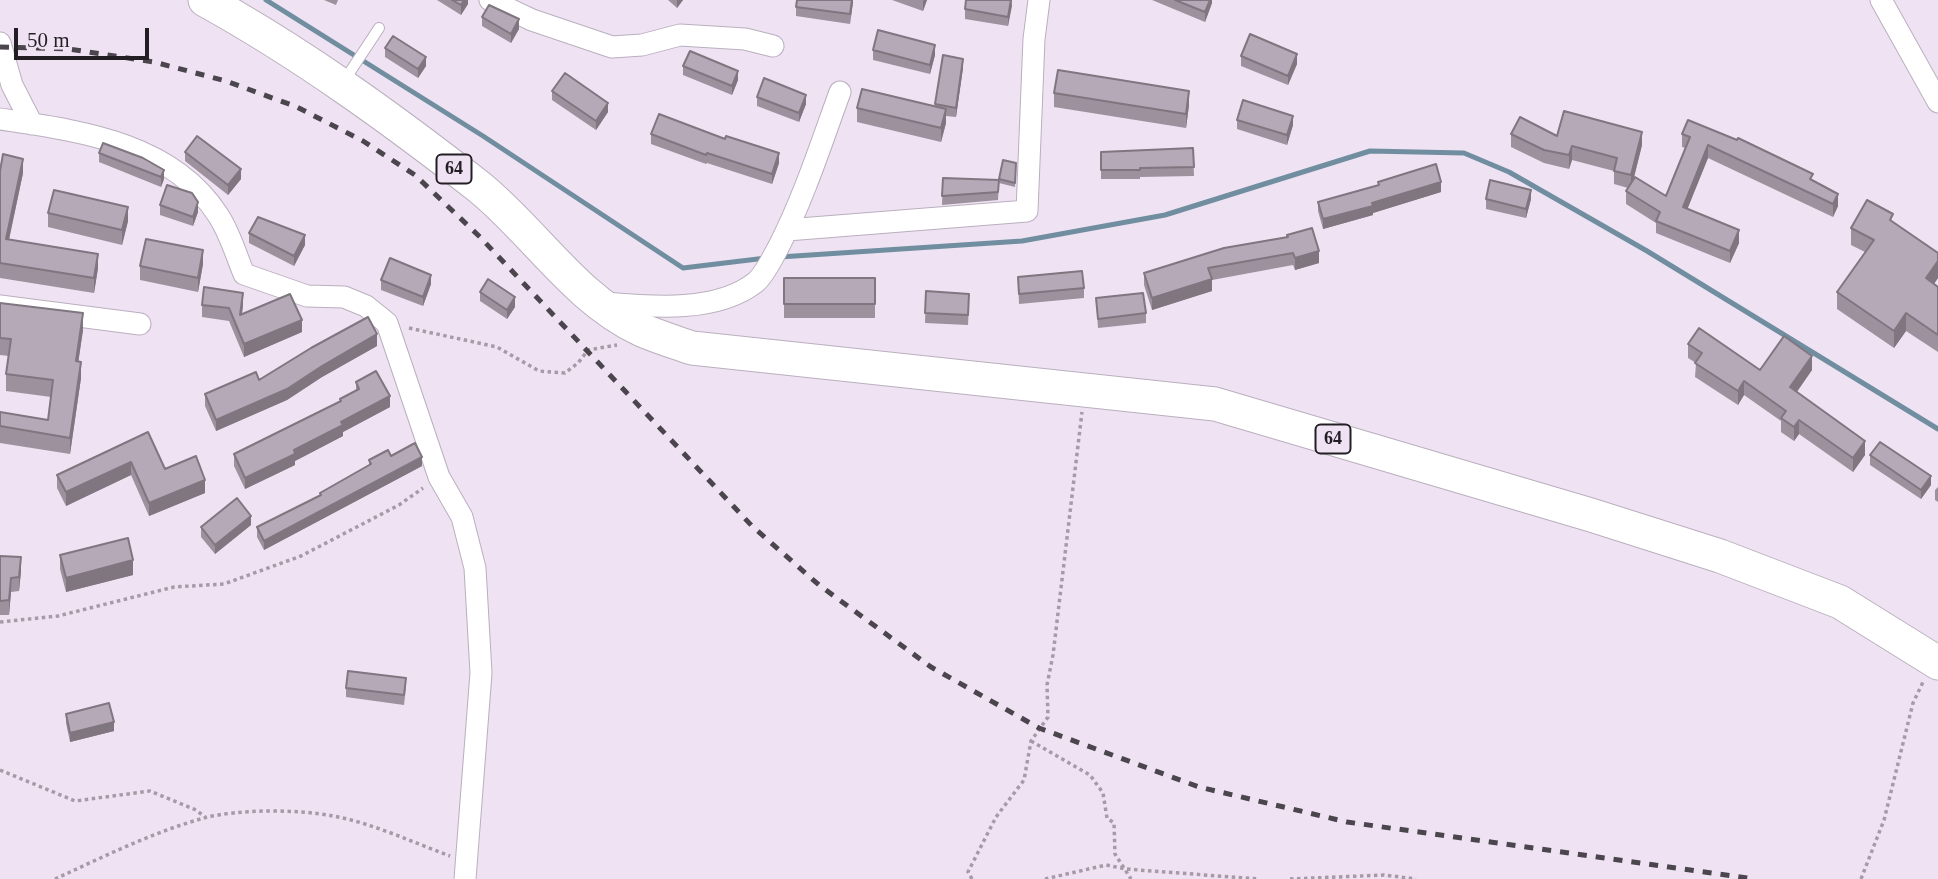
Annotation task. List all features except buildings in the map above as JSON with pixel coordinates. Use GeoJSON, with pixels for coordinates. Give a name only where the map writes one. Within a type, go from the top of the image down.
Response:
{"type":"FeatureCollection","features":[{"type":"Feature","properties":{"kind":"main road","name":"64"},"geometry":{"type":"LineString","coordinates":[[205,0],[346,79],[481,188],[600,303],[640,329],[692,348],[1215,404],[1720,556],[1840,603],[1936,659]]}},
{"type":"Feature","properties":{"kind":"street"},"geometry":{"type":"LineString","coordinates":[[490,0],[532,20],[612,47],[642,45],[680,35],[745,39],[773,46]]}},
{"type":"Feature","properties":{"kind":"street"},"geometry":{"type":"LineString","coordinates":[[787,230],[1027,211],[1034,39],[1039,0]]}},
{"type":"Feature","properties":{"kind":"street"},"geometry":{"type":"LineString","coordinates":[[1881,0],[1938,102]]}},
{"type":"Feature","properties":{"kind":"street"},"geometry":{"type":"LineString","coordinates":[[0,43],[12,85],[32,124]]}},
{"type":"Feature","properties":{"kind":"street"},"geometry":{"type":"LineString","coordinates":[[600,303],[657,307],[698,304],[731,295],[757,281],[773,257],[797,210],[840,93]]}},
{"type":"Feature","properties":{"kind":"street"},"geometry":{"type":"LineString","coordinates":[[0,119],[108,139],[161,161],[190,183],[218,215],[244,274],[307,296],[344,297],[366,306],[387,323],[439,477],[461,517],[475,568],[481,673],[466,871]]}},
{"type":"Feature","properties":{"kind":"street"},"geometry":{"type":"LineString","coordinates":[[0,306],[140,324]]}},
{"type":"Feature","properties":{"kind":"lane"},"geometry":{"type":"LineString","coordinates":[[346,79],[379,28]]}},
{"type":"Feature","properties":{"kind":"path"},"geometry":{"type":"LineString","coordinates":[[387,323],[497,347],[539,370],[565,373],[578,363],[588,350],[615,344],[626,347]]}},
{"type":"Feature","properties":{"kind":"path"},"geometry":{"type":"LineString","coordinates":[[971,879],[968,872],[996,817],[1024,780],[1031,741],[1048,717],[1047,685],[1054,655],[1085,391]]}},
{"type":"Feature","properties":{"kind":"path"},"geometry":{"type":"LineString","coordinates":[[0,622],[58,617],[174,587],[224,584],[246,577],[302,556],[399,505],[439,477]]}},
{"type":"Feature","properties":{"kind":"path"},"geometry":{"type":"LineString","coordinates":[[1861,879],[1884,820],[1913,703],[1936,659]]}},
{"type":"Feature","properties":{"kind":"path"},"geometry":{"type":"LineString","coordinates":[[1031,741],[1090,775],[1103,793],[1107,818],[1114,823],[1115,854],[1131,879]]}},
{"type":"Feature","properties":{"kind":"path"},"geometry":{"type":"LineString","coordinates":[[0,770],[75,801],[150,791],[196,810],[205,818]]}},
{"type":"Feature","properties":{"kind":"path"},"geometry":{"type":"LineString","coordinates":[[55,879],[126,847],[205,818],[255,812],[334,816],[466,871]]}},
{"type":"Feature","properties":{"kind":"path"},"geometry":{"type":"LineString","coordinates":[[1045,879],[1106,865],[1126,869],[1258,879]]}},
{"type":"Feature","properties":{"kind":"path"},"geometry":{"type":"LineString","coordinates":[[1290,879],[1384,875],[1416,879]]}},
{"type":"Feature","properties":{"kind":"waterway"},"geometry":{"type":"LineString","coordinates":[[266,0],[483,136],[683,268],[766,258]]}},
{"type":"Feature","properties":{"kind":"waterway"},"geometry":{"type":"LineString","coordinates":[[780,257],[1022,241],[1165,215],[1370,151],[1464,153],[1509,172],[1647,251],[1938,429]]}},
{"type":"Feature","properties":{"kind":"railway"},"geometry":{"type":"LineString","coordinates":[[0,47],[69,49],[154,62],[226,81],[297,107],[363,141],[415,175],[480,237],[752,526],[819,585],[931,667],[1039,728],[1199,787],[1347,822],[1755,879]]}}]}
